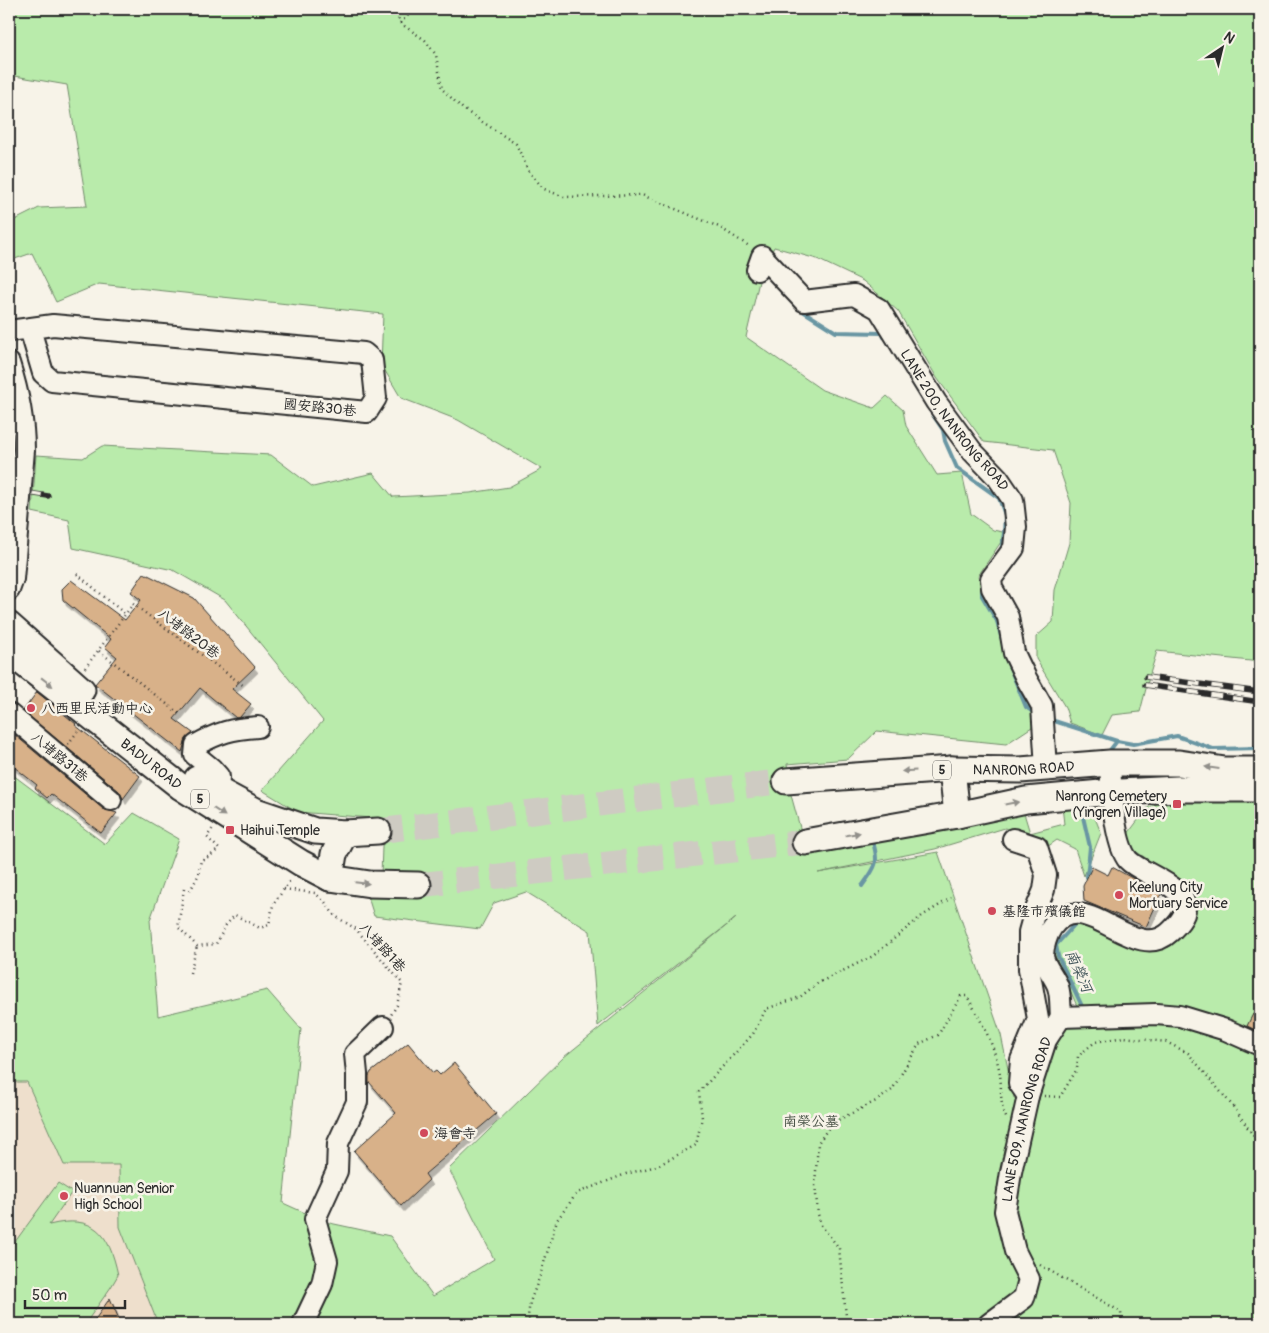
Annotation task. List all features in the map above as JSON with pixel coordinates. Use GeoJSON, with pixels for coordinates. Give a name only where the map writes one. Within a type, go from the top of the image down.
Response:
{"type":"FeatureCollection","features":[{"type":"Feature","properties":{"kind":"main road","name":"BADU ROAD"},"geometry":{"type":"LineString","coordinates":[[9,625],[72,682],[192,776],[220,803],[301,863],[330,878],[370,884],[418,885]]}},
{"type":"Feature","properties":{"kind":"main road","name":"BADU ROAD"},"geometry":{"type":"LineString","coordinates":[[9,652],[181,787],[220,803],[256,812],[315,831],[345,833],[378,831]]}},
{"type":"Feature","properties":{"kind":"main road","name":"NANRONG ROAD"},"geometry":{"type":"LineString","coordinates":[[786,780],[952,769],[1046,768],[1110,763],[1179,763],[1224,770],[1260,770]]}},
{"type":"Feature","properties":{"kind":"main road"},"geometry":{"type":"LineString","coordinates":[[978,768],[983,809]]}},
{"type":"Feature","properties":{"kind":"main road","name":"5"},"geometry":{"type":"LineString","coordinates":[[952,769],[957,815]]}},
{"type":"Feature","properties":{"kind":"main road"},"geometry":{"type":"LineString","coordinates":[[805,842],[957,815],[1026,800],[1111,792],[1178,789],[1260,789]]}},
{"type":"Feature","properties":{"kind":"main road"},"geometry":{"type":"LineString","coordinates":[[301,863],[311,849],[315,831]]}},
{"type":"Feature","properties":{"kind":"main road"},"geometry":{"type":"LineString","coordinates":[[330,878],[334,854],[345,833]]}},
{"type":"Feature","properties":{"kind":"street","name":"LANE 200, NANRONG ROAD"},"geometry":{"type":"LineString","coordinates":[[762,263],[804,302],[854,295],[879,309],[936,402],[972,451],[998,478],[1013,500],[1016,527],[1014,548],[991,579],[992,588],[1008,617],[1014,653],[1042,706],[1046,768]]}},
{"type":"Feature","properties":{"kind":"street","name":"國安路30巷"},"geometry":{"type":"LineString","coordinates":[[9,331],[53,325],[364,353],[372,360],[376,398],[367,412],[52,381],[43,373],[30,329]]}},
{"type":"Feature","properties":{"kind":"street"},"geometry":{"type":"LineString","coordinates":[[9,363],[22,417],[24,450],[14,530],[13,579],[9,590]]}},
{"type":"Feature","properties":{"kind":"street","name":"八堵路31巷"},"geometry":{"type":"LineString","coordinates":[[9,714],[111,800]]}},
{"type":"Feature","properties":{"kind":"street"},"geometry":{"type":"LineString","coordinates":[[220,803],[219,777],[195,755],[196,745],[231,729],[258,727]]}},
{"type":"Feature","properties":{"kind":"street"},"geometry":{"type":"LineString","coordinates":[[1110,763],[1111,792],[1122,852],[1129,861],[1178,891],[1184,904],[1184,914],[1178,925],[1165,937],[1150,940],[1131,937],[1090,916],[1079,913],[1067,916],[1055,923],[1048,934],[1043,956],[1058,987],[1061,1017],[1156,1014],[1180,1016],[1226,1030],[1260,1045]]}},
{"type":"Feature","properties":{"kind":"street"},"geometry":{"type":"LineString","coordinates":[[1013,839],[1037,847],[1046,875],[1044,890],[1029,932],[1029,969],[1038,1019],[1021,1060],[1019,1083],[1028,1096]]}},
{"type":"Feature","properties":{"kind":"street","name":"LANE 509, NANRONG ROAD"},"geometry":{"type":"LineString","coordinates":[[989,1324],[1024,1298],[1029,1279],[1015,1251],[1005,1211],[1011,1172],[1028,1096],[1046,1040],[1061,1017]]}},
{"type":"Feature","properties":{"kind":"street"},"geometry":{"type":"LineString","coordinates":[[303,1324],[322,1284],[328,1261],[315,1219],[337,1171],[338,1143],[357,1102],[355,1054],[383,1027]]}},
{"type":"Feature","properties":{"kind":"path"},"geometry":{"type":"LineString","coordinates":[[394,9],[400,23],[424,40],[436,55],[442,89],[462,109],[516,144],[529,172],[544,189],[564,197],[642,195],[719,227],[756,251],[762,263]]}},
{"type":"Feature","properties":{"kind":"path"},"geometry":{"type":"LineString","coordinates":[[400,23],[415,9]]}},
{"type":"Feature","properties":{"kind":"path"},"geometry":{"type":"LineString","coordinates":[[72,682],[99,651],[125,614],[77,574]]}},
{"type":"Feature","properties":{"kind":"path","name":"八堵路20巷"},"geometry":{"type":"LineString","coordinates":[[125,614],[133,604],[244,686]]}},
{"type":"Feature","properties":{"kind":"path"},"geometry":{"type":"LineString","coordinates":[[99,651],[181,715]]}},
{"type":"Feature","properties":{"kind":"path"},"geometry":{"type":"LineString","coordinates":[[58,756],[90,716]]}},
{"type":"Feature","properties":{"kind":"path"},"geometry":{"type":"LineString","coordinates":[[190,891],[198,876],[201,860],[219,849],[207,837],[220,803]]}},
{"type":"Feature","properties":{"kind":"path"},"geometry":{"type":"LineString","coordinates":[[197,946],[216,944],[226,925],[236,915],[260,928],[269,925],[273,906],[301,863]]}},
{"type":"Feature","properties":{"kind":"path"},"geometry":{"type":"LineString","coordinates":[[184,889],[178,927],[197,946]]}},
{"type":"Feature","properties":{"kind":"path","name":"八堵路1巷"},"geometry":{"type":"LineString","coordinates":[[284,889],[315,893],[325,902],[335,916],[356,929],[402,983],[398,1005],[383,1027]]}},
{"type":"Feature","properties":{"kind":"path"},"geometry":{"type":"LineString","coordinates":[[531,1324],[528,1316],[530,1302],[557,1220],[577,1193],[626,1174],[657,1166],[696,1145],[702,1118],[700,1092],[753,1034],[766,1009],[800,997],[818,983],[873,956],[922,916],[951,898]]}},
{"type":"Feature","properties":{"kind":"path"},"geometry":{"type":"LineString","coordinates":[[190,973],[197,946]]}},
{"type":"Feature","properties":{"kind":"path"},"geometry":{"type":"LineString","coordinates":[[846,1324],[839,1248],[822,1225],[818,1214],[815,1185],[818,1143],[832,1123],[878,1100],[892,1090],[919,1044],[938,1035],[961,996],[967,996],[989,1035],[1000,1073],[1002,1112],[1018,1140]]}},
{"type":"Feature","properties":{"kind":"path"},"geometry":{"type":"LineString","coordinates":[[1028,1096],[1060,1097],[1077,1069],[1078,1056],[1096,1042],[1124,1038],[1166,1042],[1188,1053],[1236,1110],[1260,1146]]}},
{"type":"Feature","properties":{"kind":"path"},"geometry":{"type":"LineString","coordinates":[[1040,1265],[1121,1312],[1122,1324]]}},
{"type":"Feature","properties":{"kind":"shaded area","name":"Nuannuan Senior High School"},"geometry":{"type":"Polygon","coordinates":[[[9,1082],[27,1082],[64,1165],[119,1165],[120,1227],[158,1324],[9,1324],[9,1082]]]}},
{"type":"Feature","properties":{"kind":"green space","name":"南榮公墓"},"geometry":{"type":"Polygon","coordinates":[[[9,9],[1260,9],[1260,662],[1157,651],[1140,712],[1112,715],[1102,735],[1070,723],[1065,707],[1036,659],[1036,637],[1053,622],[1055,590],[1069,543],[1071,503],[1053,450],[984,442],[937,378],[898,311],[863,281],[817,259],[774,247],[761,273],[746,337],[822,390],[874,408],[887,396],[903,410],[906,426],[937,475],[962,473],[971,514],[993,530],[1007,533],[978,576],[1026,699],[1038,723],[1006,744],[877,731],[848,759],[787,764],[791,795],[807,853],[1023,810],[1030,833],[1064,824],[1062,806],[1090,805],[1101,833],[1084,876],[1075,849],[1057,840],[1044,849],[1005,828],[935,849],[818,873],[938,852],[1001,1035],[1014,1098],[1034,1103],[1059,1039],[1077,1006],[1053,951],[1074,924],[1091,928],[1146,950],[1169,947],[1186,932],[1193,907],[1186,886],[1134,850],[1127,835],[1147,808],[1169,799],[1260,797],[1260,1324],[158,1324],[120,1227],[119,1165],[64,1165],[27,1082],[9,1082],[9,772],[105,844],[134,813],[179,839],[150,920],[158,1016],[267,990],[301,1029],[283,1203],[325,1222],[390,1236],[433,1296],[494,1259],[449,1169],[564,1057],[736,918],[598,1026],[590,931],[526,892],[494,903],[480,929],[374,916],[368,897],[439,893],[434,873],[381,875],[383,819],[298,812],[262,790],[323,721],[225,600],[173,570],[73,548],[69,520],[32,512],[36,455],[83,458],[102,446],[271,455],[313,487],[373,473],[393,497],[470,493],[509,487],[542,469],[458,420],[401,398],[381,364],[383,314],[99,284],[56,302],[32,253],[9,261],[9,223],[39,208],[87,206],[67,85],[9,75],[9,9]]]}},
{"type":"Feature","properties":{"kind":"green space"},"geometry":{"type":"Polygon","coordinates":[[[58,1183],[72,1192],[49,1225],[78,1222],[97,1230],[104,1237],[110,1248],[118,1275],[85,1324],[9,1324],[9,1250],[58,1183]]]}},
{"type":"Feature","properties":{"kind":"building"},"geometry":{"type":"Polygon","coordinates":[[[144,573],[194,598],[255,667],[232,689],[251,704],[240,717],[236,718],[200,688],[174,719],[193,733],[186,739],[182,752],[95,684],[117,657],[105,647],[111,639],[63,600],[62,589],[71,580],[125,620],[141,600],[131,592],[144,573]]]}},
{"type":"Feature","properties":{"kind":"building"},"geometry":{"type":"Polygon","coordinates":[[[37,692],[75,725],[140,776],[123,799],[119,791],[23,711],[37,692]]]}},
{"type":"Feature","properties":{"kind":"building"},"geometry":{"type":"Polygon","coordinates":[[[9,730],[103,809],[117,813],[101,833],[51,794],[47,798],[35,788],[37,785],[9,763],[9,730]]]}},
{"type":"Feature","properties":{"kind":"building","name":"Keelung City Mortuary Service"},"geometry":{"type":"Polygon","coordinates":[[[1092,867],[1108,875],[1112,867],[1161,894],[1146,927],[1084,901],[1083,886],[1092,867]]]}},
{"type":"Feature","properties":{"kind":"building"},"geometry":{"type":"Polygon","coordinates":[[[1253,1014],[1260,1018],[1260,1032],[1247,1026],[1253,1014]]]}},
{"type":"Feature","properties":{"kind":"building","name":"海會寺"},"geometry":{"type":"Polygon","coordinates":[[[408,1043],[433,1073],[436,1071],[440,1075],[454,1063],[496,1114],[425,1174],[429,1180],[401,1206],[354,1151],[396,1113],[369,1082],[369,1076],[371,1072],[408,1043]]]}},
{"type":"Feature","properties":{"kind":"building"},"geometry":{"type":"Polygon","coordinates":[[[110,1298],[121,1324],[92,1324],[110,1298]]]}},
{"type":"Feature","properties":{"kind":"waterway"},"geometry":{"type":"LineString","coordinates":[[798,308],[836,332],[882,333],[884,337]]}},
{"type":"Feature","properties":{"kind":"waterway"},"geometry":{"type":"LineString","coordinates":[[933,415],[943,430],[945,441],[957,468],[999,498],[1005,515],[1001,552]]}},
{"type":"Feature","properties":{"kind":"waterway"},"geometry":{"type":"LineString","coordinates":[[982,586],[982,596],[997,621],[1003,644]]}},
{"type":"Feature","properties":{"kind":"waterway"},"geometry":{"type":"LineString","coordinates":[[1006,658],[1026,707],[1036,714]]}},
{"type":"Feature","properties":{"kind":"waterway"},"geometry":{"type":"LineString","coordinates":[[1048,719],[1117,741]]}},
{"type":"Feature","properties":{"kind":"waterway","name":"南榮河"},"geometry":{"type":"LineString","coordinates":[[1107,754],[1117,741],[1133,744],[1177,736],[1213,749],[1260,748]]}},
{"type":"Feature","properties":{"kind":"waterway","name":"南榮河"},"geometry":{"type":"LineString","coordinates":[[1080,804],[1090,847],[1087,877]]}},
{"type":"Feature","properties":{"kind":"waterway"},"geometry":{"type":"LineString","coordinates":[[862,886],[871,874],[875,864],[876,854],[872,839]]}},
{"type":"Feature","properties":{"kind":"waterway","name":"南榮河"},"geometry":{"type":"LineString","coordinates":[[1076,923],[1056,945],[1058,956],[1082,1006]]}},
{"type":"Feature","properties":{"kind":"tunnel"},"geometry":{"type":"LineString","coordinates":[[378,831],[786,781]]}},
{"type":"Feature","properties":{"kind":"tunnel"},"geometry":{"type":"LineString","coordinates":[[418,885],[805,842]]}},
{"type":"Feature","properties":{"kind":"railway"},"geometry":{"type":"LineString","coordinates":[[9,490],[48,496]]}},
{"type":"Feature","properties":{"kind":"railway"},"geometry":{"type":"LineString","coordinates":[[1146,677],[1260,692]]}},
{"type":"Feature","properties":{"kind":"railway"},"geometry":{"type":"LineString","coordinates":[[1145,685],[1260,702]]}},
{"type":"Feature","properties":{"kind":"place","name":"八西里民活動中心"},"geometry":{"type":"Point","coordinates":[31,708]}},
{"type":"Feature","properties":{"kind":"place","name":"Nanrong Cemetery (Yingren Village)"},"geometry":{"type":"Point","coordinates":[1177,804]}},
{"type":"Feature","properties":{"kind":"place","name":"Haihui Temple"},"geometry":{"type":"Point","coordinates":[230,830]}},
{"type":"Feature","properties":{"kind":"place","name":"Keelung City Mortuary Service"},"geometry":{"type":"Point","coordinates":[1119,895]}},
{"type":"Feature","properties":{"kind":"place","name":"基隆市殯儀館"},"geometry":{"type":"Point","coordinates":[992,911]}},
{"type":"Feature","properties":{"kind":"place","name":"海會寺"},"geometry":{"type":"Point","coordinates":[424,1133]}},
{"type":"Feature","properties":{"kind":"place","name":"Nuannuan Senior High School"},"geometry":{"type":"Point","coordinates":[64,1196]}}]}
